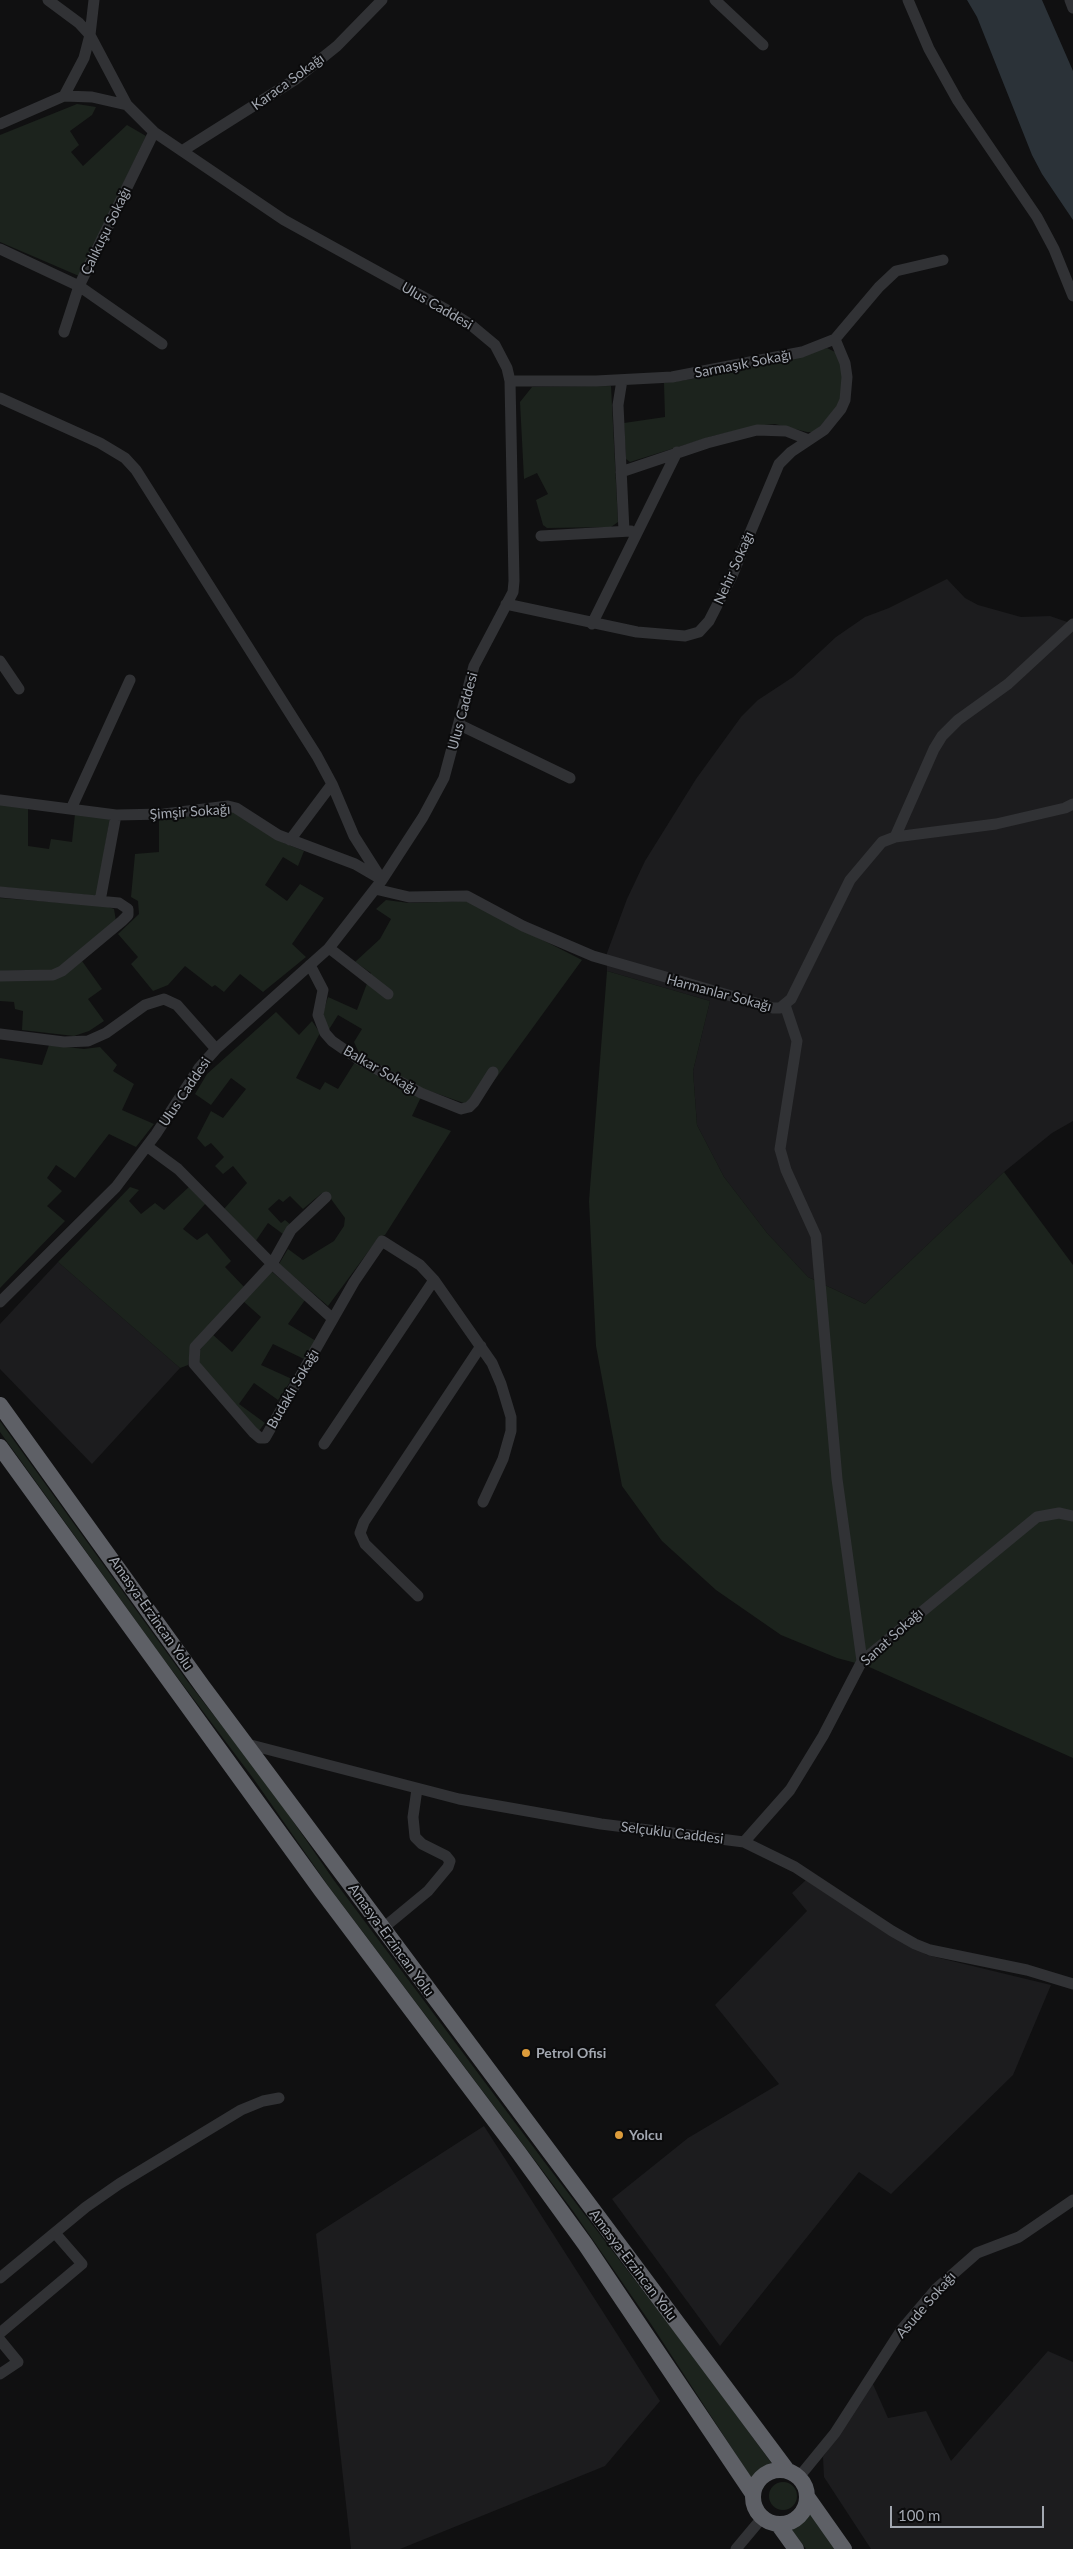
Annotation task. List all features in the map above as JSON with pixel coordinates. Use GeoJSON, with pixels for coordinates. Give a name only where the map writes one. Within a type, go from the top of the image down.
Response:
{"type":"FeatureCollection","features":[{"type":"Feature","properties":{"kind":"highway","name":"Amasya-Erzincan Yolu"},"geometry":{"type":"LineString","coordinates":[[0,1406],[203,1687],[382,1929],[793,2474]]}},
{"type":"Feature","properties":{"kind":"highway","name":"Amasya-Erzincan Yolu"},"geometry":{"type":"LineString","coordinates":[[0,1446],[321,1890],[585,2244],[752,2494]]}},
{"type":"Feature","properties":{"kind":"highway"},"geometry":{"type":"LineString","coordinates":[[808,2498],[806,2506],[798,2517],[787,2524],[778,2524],[762,2518],[754,2507],[752,2494],[755,2485],[764,2474],[777,2470],[793,2474],[806,2489],[808,2498],[844,2549]]}},
{"type":"Feature","properties":{"kind":"highway"},"geometry":{"type":"LineString","coordinates":[[778,2524],[796,2549]]}},
{"type":"Feature","properties":{"kind":"street","name":"Ulus Caddesi"},"geometry":{"type":"LineString","coordinates":[[0,1302],[102,1202],[148,1146],[198,1068],[216,1049],[329,948],[375,890],[437,794],[460,725],[474,666],[512,592],[515,567],[510,381],[502,356],[495,345],[471,325],[284,220],[154,132],[127,106],[90,35],[79,23],[48,0]]}},
{"type":"Feature","properties":{"kind":"street"},"geometry":{"type":"LineString","coordinates":[[0,124],[64,96],[77,74],[90,35],[94,0]]}},
{"type":"Feature","properties":{"kind":"street","name":"Karaca Sokağı"},"geometry":{"type":"LineString","coordinates":[[182,151],[296,79],[337,46],[382,0]]}},
{"type":"Feature","properties":{"kind":"street"},"geometry":{"type":"LineString","coordinates":[[715,0],[763,45]]}},
{"type":"Feature","properties":{"kind":"street"},"geometry":{"type":"LineString","coordinates":[[908,0],[929,49],[958,101],[1038,217],[1054,249],[1073,296]]}},
{"type":"Feature","properties":{"kind":"street"},"geometry":{"type":"LineString","coordinates":[[1070,0],[1073,8]]}},
{"type":"Feature","properties":{"kind":"street","name":"Ulus Caddesi"},"geometry":{"type":"LineString","coordinates":[[64,96],[92,97],[127,106]]}},
{"type":"Feature","properties":{"kind":"street","name":"Çalıkuşu Sokağı"},"geometry":{"type":"LineString","coordinates":[[64,332],[79,286],[154,132]]}},
{"type":"Feature","properties":{"kind":"street"},"geometry":{"type":"LineString","coordinates":[[0,249],[79,286],[162,344]]}},
{"type":"Feature","properties":{"kind":"street","name":"Sarmaşık Sokağı"},"geometry":{"type":"LineString","coordinates":[[510,381],[622,380],[698,374],[802,352],[835,339],[879,287],[896,271],[943,260]]}},
{"type":"Feature","properties":{"kind":"street","name":"Nehir Sokağı"},"geometry":{"type":"LineString","coordinates":[[506,604],[592,624],[671,636],[693,635],[699,632],[709,621],[731,578],[774,473],[784,457],[824,430],[834,420],[845,400],[845,363],[835,339]]}},
{"type":"Feature","properties":{"kind":"street"},"geometry":{"type":"LineString","coordinates":[[622,380],[618,405],[624,531]]}},
{"type":"Feature","properties":{"kind":"street"},"geometry":{"type":"LineString","coordinates":[[0,398],[100,443],[125,458],[136,470],[174,526],[332,784],[354,836],[382,880]]}},
{"type":"Feature","properties":{"kind":"street"},"geometry":{"type":"LineString","coordinates":[[621,472],[677,452],[757,430],[786,431],[809,440]]}},
{"type":"Feature","properties":{"kind":"street"},"geometry":{"type":"LineString","coordinates":[[592,624],[677,452]]}},
{"type":"Feature","properties":{"kind":"street"},"geometry":{"type":"LineString","coordinates":[[540,536],[637,530]]}},
{"type":"Feature","properties":{"kind":"street"},"geometry":{"type":"LineString","coordinates":[[895,837],[942,736],[958,720],[1008,684],[1073,624]]}},
{"type":"Feature","properties":{"kind":"street"},"geometry":{"type":"LineString","coordinates":[[0,661],[19,689]]}},
{"type":"Feature","properties":{"kind":"street"},"geometry":{"type":"LineString","coordinates":[[71,809],[130,680]]}},
{"type":"Feature","properties":{"kind":"street"},"geometry":{"type":"LineString","coordinates":[[460,725],[570,778]]}},
{"type":"Feature","properties":{"kind":"street"},"geometry":{"type":"LineString","coordinates":[[290,840],[332,784]]}},
{"type":"Feature","properties":{"kind":"street","name":"Şimşir Sokağı"},"geometry":{"type":"LineString","coordinates":[[0,800],[116,815],[164,814],[228,806],[245,812],[269,830],[290,840],[355,864],[382,880]]}},
{"type":"Feature","properties":{"kind":"street","name":"Harmanlar Sokağı"},"geometry":{"type":"LineString","coordinates":[[375,890],[409,897],[467,896],[524,926],[610,962],[772,1008],[785,1006],[850,880],[882,842],[895,837],[996,824],[1065,808],[1073,804]]}},
{"type":"Feature","properties":{"kind":"street"},"geometry":{"type":"LineString","coordinates":[[100,901],[116,815]]}},
{"type":"Feature","properties":{"kind":"street"},"geometry":{"type":"LineString","coordinates":[[0,892],[100,901],[124,905],[128,909],[128,915],[75,961],[53,975],[0,976]]}},
{"type":"Feature","properties":{"kind":"street"},"geometry":{"type":"LineString","coordinates":[[329,948],[388,994]]}},
{"type":"Feature","properties":{"kind":"street","name":"Balkar Sokağı"},"geometry":{"type":"LineString","coordinates":[[310,964],[322,986],[323,996],[318,1015],[325,1033],[332,1041],[358,1059],[421,1093],[462,1109],[469,1107],[474,1102],[493,1072]]}},
{"type":"Feature","properties":{"kind":"street"},"geometry":{"type":"LineString","coordinates":[[0,1034],[64,1042],[88,1041],[106,1032],[152,1001],[164,999],[178,1005],[216,1049]]}},
{"type":"Feature","properties":{"kind":"street"},"geometry":{"type":"LineString","coordinates":[[785,1006],[797,1041],[780,1149],[786,1170],[816,1236],[837,1479],[862,1661]]}},
{"type":"Feature","properties":{"kind":"street"},"geometry":{"type":"LineString","coordinates":[[148,1146],[178,1169],[272,1264],[333,1319]]}},
{"type":"Feature","properties":{"kind":"street","name":"Budaklı Sokağı"},"geometry":{"type":"LineString","coordinates":[[326,1197],[291,1230],[272,1264],[194,1346],[194,1364],[260,1438],[265,1438],[333,1319],[367,1262],[382,1241],[420,1265],[434,1280],[481,1346],[502,1384],[511,1417],[511,1431],[503,1459],[483,1502]]}},
{"type":"Feature","properties":{"kind":"street"},"geometry":{"type":"LineString","coordinates":[[324,1444],[434,1280]]}},
{"type":"Feature","properties":{"kind":"street"},"geometry":{"type":"LineString","coordinates":[[418,1596],[365,1544],[360,1533],[369,1515],[481,1346]]}},
{"type":"Feature","properties":{"kind":"street","name":"Sanat Sokağı"},"geometry":{"type":"LineString","coordinates":[[744,1842],[790,1790],[823,1736],[862,1661],[1037,1517],[1059,1513],[1073,1516]]}},
{"type":"Feature","properties":{"kind":"street","name":"Selçuklu Caddesi"},"geometry":{"type":"LineString","coordinates":[[247,1744],[417,1789],[523,1811],[744,1842],[794,1867],[915,1944],[930,1950],[1027,1970],[1073,1984]]}},
{"type":"Feature","properties":{"kind":"street"},"geometry":{"type":"LineString","coordinates":[[382,1929],[428,1891],[448,1867],[450,1861],[446,1856],[422,1844],[415,1837],[413,1817],[417,1789]]}},
{"type":"Feature","properties":{"kind":"street"},"geometry":{"type":"LineString","coordinates":[[0,2278],[86,2207],[136,2173],[240,2110],[262,2101],[279,2098]]}},
{"type":"Feature","properties":{"kind":"street","name":"Asude Sokağı"},"geometry":{"type":"LineString","coordinates":[[793,2474],[835,2433],[902,2329],[936,2290],[977,2253],[1019,2237],[1073,2200]]}},
{"type":"Feature","properties":{"kind":"street"},"geometry":{"type":"LineString","coordinates":[[0,2333],[82,2264],[55,2233]]}},
{"type":"Feature","properties":{"kind":"street"},"geometry":{"type":"LineString","coordinates":[[0,2340],[18,2362],[0,2374]]}},
{"type":"Feature","properties":{"kind":"street"},"geometry":{"type":"LineString","coordinates":[[736,2549],[762,2518]]}},
{"type":"Feature","properties":{"kind":"shaded area"},"geometry":{"type":"Polygon","coordinates":[[[967,0],[1042,0],[1073,71],[1073,220],[1042,174],[1032,155],[977,17],[967,0]]]}},
{"type":"Feature","properties":{"kind":"shaded area"},"geometry":{"type":"Polygon","coordinates":[[[77,104],[96,107],[92,115],[70,131],[79,145],[71,152],[83,166],[127,125],[146,136],[79,276],[0,242],[0,135],[77,104]]]}},
{"type":"Feature","properties":{"kind":"shaded area"},"geometry":{"type":"Polygon","coordinates":[[[827,348],[837,353],[843,369],[842,401],[815,432],[807,432],[775,424],[755,426],[713,436],[630,462],[626,459],[624,423],[665,417],[664,383],[692,379],[827,348]]]}},
{"type":"Feature","properties":{"kind":"shaded area"},"geometry":{"type":"Polygon","coordinates":[[[611,386],[618,522],[611,527],[547,528],[543,525],[536,500],[548,494],[537,473],[524,479],[520,402],[532,387],[611,386]]]}},
{"type":"Feature","properties":{"kind":"shaded area"},"geometry":{"type":"Polygon","coordinates":[[[947,579],[965,598],[978,605],[1021,617],[1050,616],[1073,624],[1073,1121],[1052,1133],[1004,1172],[865,1304],[808,1277],[767,1233],[724,1177],[697,1125],[693,1071],[710,1001],[607,971],[607,953],[627,899],[645,861],[696,779],[741,717],[758,700],[793,677],[836,637],[865,617],[889,608],[947,579]]]}},
{"type":"Feature","properties":{"kind":"shaded area"},"geometry":{"type":"Polygon","coordinates":[[[0,804],[28,808],[28,846],[49,849],[51,839],[72,842],[75,814],[110,817],[97,896],[0,887],[0,804]]]}},
{"type":"Feature","properties":{"kind":"shaded area"},"geometry":{"type":"Polygon","coordinates":[[[233,811],[284,843],[304,851],[298,866],[283,857],[265,885],[287,901],[300,884],[324,898],[292,944],[306,957],[263,992],[240,974],[224,992],[215,985],[212,987],[185,966],[168,985],[153,991],[131,964],[138,957],[118,934],[139,914],[138,901],[131,897],[135,854],[159,852],[159,819],[233,811]]]}},
{"type":"Feature","properties":{"kind":"shaded area"},"geometry":{"type":"Polygon","coordinates":[[[0,898],[106,906],[114,909],[116,921],[57,970],[0,971],[0,898]]]}},
{"type":"Feature","properties":{"kind":"shaded area"},"geometry":{"type":"Polygon","coordinates":[[[386,900],[409,903],[466,901],[582,960],[475,1107],[421,1088],[360,1055],[354,1042],[362,1029],[338,1015],[328,1031],[323,1013],[328,997],[357,1010],[371,973],[355,962],[380,939],[391,919],[376,909],[386,900]]]}},
{"type":"Feature","properties":{"kind":"shaded area"},"geometry":{"type":"Polygon","coordinates":[[[82,961],[102,989],[88,999],[104,1021],[89,1031],[74,1036],[22,1030],[23,1011],[15,1009],[14,1002],[0,1001],[0,981],[46,979],[82,961]]]}},
{"type":"Feature","properties":{"kind":"shaded area"},"geometry":{"type":"Polygon","coordinates":[[[607,971],[710,1001],[693,1071],[697,1125],[724,1177],[767,1233],[808,1277],[865,1304],[1004,1172],[1073,1265],[1073,1758],[867,1666],[837,1658],[781,1635],[716,1590],[662,1541],[622,1486],[596,1346],[589,1201],[607,971]]]}},
{"type":"Feature","properties":{"kind":"shaded area"},"geometry":{"type":"Polygon","coordinates":[[[276,1012],[299,1035],[312,1021],[320,1033],[296,1078],[320,1090],[325,1082],[338,1089],[355,1062],[421,1097],[412,1116],[451,1131],[385,1235],[379,1237],[328,1306],[279,1264],[288,1249],[303,1260],[334,1241],[344,1226],[345,1218],[331,1199],[322,1193],[303,1209],[290,1196],[283,1202],[279,1199],[268,1209],[281,1223],[285,1220],[291,1225],[283,1234],[268,1223],[255,1242],[224,1209],[247,1183],[233,1166],[223,1174],[215,1166],[224,1157],[211,1143],[205,1147],[197,1138],[211,1111],[223,1118],[246,1089],[231,1078],[211,1105],[195,1094],[207,1074],[276,1012]]]}},
{"type":"Feature","properties":{"kind":"shaded area"},"geometry":{"type":"Polygon","coordinates":[[[49,1045],[84,1049],[100,1047],[117,1065],[113,1071],[134,1084],[122,1110],[154,1124],[136,1147],[109,1134],[75,1178],[56,1165],[47,1178],[62,1191],[47,1206],[65,1221],[0,1288],[0,1058],[42,1065],[49,1045]]]}},
{"type":"Feature","properties":{"kind":"shaded area"},"geometry":{"type":"Polygon","coordinates":[[[190,1186],[206,1203],[183,1229],[197,1240],[207,1233],[231,1261],[225,1267],[245,1288],[190,1353],[188,1365],[180,1368],[58,1262],[130,1187],[139,1190],[129,1201],[141,1214],[155,1203],[164,1210],[190,1186]]]}},
{"type":"Feature","properties":{"kind":"shaded area"},"geometry":{"type":"Polygon","coordinates":[[[58,1262],[180,1368],[92,1464],[0,1369],[0,1324],[58,1262]]]}},
{"type":"Feature","properties":{"kind":"shaded area"},"geometry":{"type":"Polygon","coordinates":[[[271,1271],[305,1300],[288,1324],[316,1341],[304,1359],[273,1344],[261,1365],[292,1379],[278,1400],[254,1383],[239,1404],[265,1423],[258,1432],[198,1365],[197,1354],[212,1334],[232,1352],[261,1317],[243,1301],[271,1271]]]}},
{"type":"Feature","properties":{"kind":"shaded area"},"geometry":{"type":"Polygon","coordinates":[[[0,1421],[188,1682],[268,1785],[333,1879],[773,2465],[752,2479],[651,2324],[573,2211],[329,1887],[253,1778],[162,1657],[0,1432],[0,1421]]]}},
{"type":"Feature","properties":{"kind":"shaded area"},"geometry":{"type":"Polygon","coordinates":[[[806,1880],[927,1955],[1051,1985],[1013,2075],[891,2194],[859,2172],[720,2346],[612,2199],[688,2138],[779,2084],[715,2005],[807,1911],[792,1893],[806,1880]]]}},
{"type":"Feature","properties":{"kind":"shaded area"},"geometry":{"type":"Polygon","coordinates":[[[484,2126],[660,2401],[605,2466],[400,2549],[351,2549],[316,2234],[484,2126]]]}},
{"type":"Feature","properties":{"kind":"shaded area"},"geometry":{"type":"Polygon","coordinates":[[[1048,2351],[1073,2362],[1073,2549],[871,2549],[824,2477],[823,2457],[872,2382],[888,2418],[926,2411],[951,2461],[1048,2351]]]}},
{"type":"Feature","properties":{"kind":"shaded area"},"geometry":{"type":"Polygon","coordinates":[[[783,2482],[793,2486],[797,2496],[793,2506],[783,2510],[773,2506],[769,2496],[773,2486],[783,2482]]]}},
{"type":"Feature","properties":{"kind":"shaded area"},"geometry":{"type":"Polygon","coordinates":[[[812,2513],[837,2549],[806,2549],[792,2530],[812,2513]]]}},
{"type":"Feature","properties":{"kind":"place","name":"Petrol Ofisi"},"geometry":{"type":"Point","coordinates":[526,2053]}},
{"type":"Feature","properties":{"kind":"place","name":"Yolcu"},"geometry":{"type":"Point","coordinates":[619,2135]}}]}
